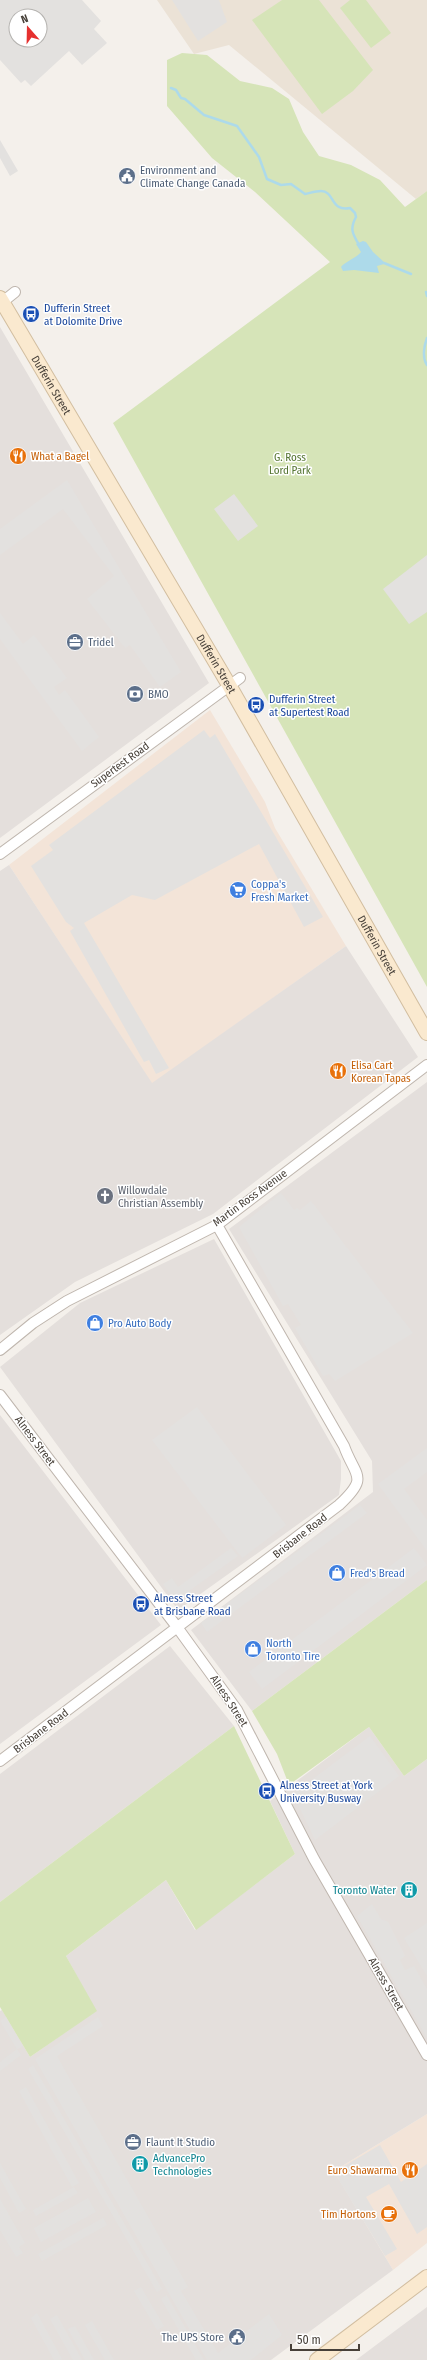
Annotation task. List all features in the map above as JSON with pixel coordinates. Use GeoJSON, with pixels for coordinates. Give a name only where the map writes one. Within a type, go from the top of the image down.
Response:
{"type":"FeatureCollection","features":[{"type":"Feature","properties":{"kind":"main road","name":"Dufferin Street"},"geometry":{"type":"LineString","coordinates":[[1,302],[235,682],[427,1033]]}},
{"type":"Feature","properties":{"kind":"main road"},"geometry":{"type":"LineString","coordinates":[[317,2360],[427,2277]]}},
{"type":"Feature","properties":{"kind":"street"},"geometry":{"type":"LineString","coordinates":[[1,302],[15,292]]}},
{"type":"Feature","properties":{"kind":"street","name":"Supertest Road"},"geometry":{"type":"LineString","coordinates":[[0,854],[235,682]]}},
{"type":"Feature","properties":{"kind":"street","name":"Martin Ross Avenue"},"geometry":{"type":"LineString","coordinates":[[0,1350],[33,1323],[67,1301],[217,1225],[427,1065]]}},
{"type":"Feature","properties":{"kind":"street","name":"Brisbane Road"},"geometry":{"type":"LineString","coordinates":[[0,1761],[339,1505],[348,1496],[358,1482],[357,1470],[344,1446],[217,1225]]}},
{"type":"Feature","properties":{"kind":"street","name":"Alness Street"},"geometry":{"type":"LineString","coordinates":[[0,1395],[177,1627],[237,1710],[317,1865],[427,2055]]}},
{"type":"Feature","properties":{"kind":"shaded area"},"geometry":{"type":"Polygon","coordinates":[[[0,0],[82,0],[101,21],[94,29],[107,43],[82,65],[69,51],[31,86],[25,80],[21,83],[0,60],[0,0]]]}},
{"type":"Feature","properties":{"kind":"shaded area"},"geometry":{"type":"Polygon","coordinates":[[[157,0],[427,0],[427,191],[416,199],[229,45],[194,54],[157,0]]]}},
{"type":"Feature","properties":{"kind":"shaded area"},"geometry":{"type":"Polygon","coordinates":[[[172,0],[219,0],[227,22],[198,41],[172,0]]]}},
{"type":"Feature","properties":{"kind":"shaded area"},"geometry":{"type":"Polygon","coordinates":[[[0,140],[18,171],[10,176],[0,158],[0,140]]]}},
{"type":"Feature","properties":{"kind":"shaded area"},"geometry":{"type":"Polygon","coordinates":[[[0,327],[209,683],[0,838],[0,327]]]}},
{"type":"Feature","properties":{"kind":"shaded area"},"geometry":{"type":"Polygon","coordinates":[[[67,480],[181,672],[160,687],[130,645],[125,648],[87,599],[114,576],[63,509],[0,555],[0,529],[67,480]]]}},
{"type":"Feature","properties":{"kind":"shaded area"},"geometry":{"type":"Polygon","coordinates":[[[234,494],[258,526],[238,541],[214,509],[234,494]]]}},
{"type":"Feature","properties":{"kind":"shaded area"},"geometry":{"type":"Polygon","coordinates":[[[427,555],[427,612],[409,624],[383,589],[427,555]]]}},
{"type":"Feature","properties":{"kind":"shaded area"},"geometry":{"type":"Polygon","coordinates":[[[0,613],[23,644],[34,635],[67,678],[54,687],[59,695],[65,690],[99,737],[82,751],[0,639],[0,613]]]}},
{"type":"Feature","properties":{"kind":"shaded area"},"geometry":{"type":"Polygon","coordinates":[[[210,710],[265,802],[275,828],[346,946],[152,1084],[9,865],[210,710]]]}},
{"type":"Feature","properties":{"kind":"shaded area"},"geometry":{"type":"Polygon","coordinates":[[[204,730],[210,738],[215,734],[323,917],[304,927],[259,844],[155,900],[132,895],[84,923],[169,1068],[156,1074],[149,1060],[144,1062],[70,931],[74,928],[66,922],[31,866],[53,850],[49,845],[204,730]]]}},
{"type":"Feature","properties":{"kind":"shaded area"},"geometry":{"type":"Polygon","coordinates":[[[9,865],[152,1083],[346,946],[418,1057],[213,1214],[75,1282],[0,1335],[0,871],[9,865]]]}},
{"type":"Feature","properties":{"kind":"shaded area"},"geometry":{"type":"Polygon","coordinates":[[[427,1082],[427,1580],[252,1711],[191,1630],[373,1492],[372,1461],[229,1229],[427,1082]]]}},
{"type":"Feature","properties":{"kind":"shaded area"},"geometry":{"type":"Polygon","coordinates":[[[281,1193],[294,1210],[297,1208],[300,1210],[311,1201],[413,1333],[335,1381],[329,1374],[323,1376],[295,1328],[301,1325],[288,1304],[283,1306],[239,1227],[281,1193]]]}},
{"type":"Feature","properties":{"kind":"shaded area"},"geometry":{"type":"Polygon","coordinates":[[[214,1239],[341,1461],[341,1479],[339,1495],[178,1610],[0,1367],[80,1303],[214,1239]]]}},
{"type":"Feature","properties":{"kind":"shaded area"},"geometry":{"type":"Polygon","coordinates":[[[197,1407],[286,1525],[242,1558],[152,1440],[197,1407]]]}},
{"type":"Feature","properties":{"kind":"shaded area"},"geometry":{"type":"Polygon","coordinates":[[[0,1415],[161,1625],[0,1744],[0,1415]]]}},
{"type":"Feature","properties":{"kind":"shaded area"},"geometry":{"type":"Polygon","coordinates":[[[427,1448],[427,1472],[404,1489],[427,1520],[427,1551],[378,1484],[427,1448]]]}},
{"type":"Feature","properties":{"kind":"shaded area"},"geometry":{"type":"Polygon","coordinates":[[[360,1505],[367,1513],[207,1632],[201,1623],[360,1505]]]}},
{"type":"Feature","properties":{"kind":"shaded area"},"geometry":{"type":"Polygon","coordinates":[[[231,1548],[238,1556],[175,1601],[163,1584],[172,1578],[178,1587],[231,1548]]]}},
{"type":"Feature","properties":{"kind":"shaded area"},"geometry":{"type":"Polygon","coordinates":[[[414,1548],[427,1565],[262,1689],[249,1672],[414,1548]]]}},
{"type":"Feature","properties":{"kind":"shaded area"},"geometry":{"type":"Polygon","coordinates":[[[170,1646],[234,1726],[0,1902],[0,1774],[170,1646]]]}},
{"type":"Feature","properties":{"kind":"shaded area"},"geometry":{"type":"Polygon","coordinates":[[[369,1727],[404,1776],[427,1759],[427,2114],[334,2171],[393,2270],[271,2360],[0,2360],[0,2011],[2,2010],[30,2057],[96,2011],[66,1956],[166,1880],[195,1930],[295,1854],[270,1801],[369,1727]]]}},
{"type":"Feature","properties":{"kind":"shaded area"},"geometry":{"type":"Polygon","coordinates":[[[370,1736],[399,1776],[315,1840],[293,1794],[370,1736]]]}},
{"type":"Feature","properties":{"kind":"shaded area"},"geometry":{"type":"Polygon","coordinates":[[[372,1904],[381,1919],[388,1922],[405,1956],[400,1960],[405,1970],[414,1966],[427,1989],[427,2038],[357,1916],[372,1904]]]}},
{"type":"Feature","properties":{"kind":"shaded area"},"geometry":{"type":"Polygon","coordinates":[[[427,1923],[427,1976],[404,1938],[427,1923]]]}},
{"type":"Feature","properties":{"kind":"shaded area"},"geometry":{"type":"Polygon","coordinates":[[[6,2017],[23,2046],[17,2049],[0,2021],[6,2017]]]}},
{"type":"Feature","properties":{"kind":"shaded area"},"geometry":{"type":"Polygon","coordinates":[[[98,2017],[103,2026],[57,2056],[188,2287],[181,2291],[218,2353],[269,2314],[282,2335],[251,2360],[207,2360],[35,2059],[98,2017]]]}},
{"type":"Feature","properties":{"kind":"shaded area"},"geometry":{"type":"Polygon","coordinates":[[[17,2049],[21,2055],[0,2071],[0,2062],[17,2049]]]}},
{"type":"Feature","properties":{"kind":"shaded area"},"geometry":{"type":"Polygon","coordinates":[[[33,2065],[162,2289],[157,2292],[28,2069],[33,2065]]]}},
{"type":"Feature","properties":{"kind":"shaded area"},"geometry":{"type":"Polygon","coordinates":[[[26,2087],[79,2183],[72,2187],[19,2091],[26,2087]]]}},
{"type":"Feature","properties":{"kind":"shaded area"},"geometry":{"type":"Polygon","coordinates":[[[427,2114],[427,2243],[393,2270],[334,2171],[427,2114]]]}},
{"type":"Feature","properties":{"kind":"shaded area"},"geometry":{"type":"Polygon","coordinates":[[[380,2145],[401,2182],[427,2164],[427,2227],[417,2234],[389,2184],[366,2197],[397,2249],[385,2256],[334,2172],[380,2145]]]}},
{"type":"Feature","properties":{"kind":"shaded area"},"geometry":{"type":"Polygon","coordinates":[[[0,2163],[26,2209],[19,2213],[0,2178],[0,2163]]]}},
{"type":"Feature","properties":{"kind":"shaded area"},"geometry":{"type":"Polygon","coordinates":[[[74,2187],[78,2193],[36,2216],[33,2210],[74,2187]]]}},
{"type":"Feature","properties":{"kind":"shaded area"},"geometry":{"type":"Polygon","coordinates":[[[88,2198],[96,2212],[41,2242],[34,2228],[88,2198]]]}},
{"type":"Feature","properties":{"kind":"shaded area"},"geometry":{"type":"Polygon","coordinates":[[[0,2199],[25,2243],[19,2247],[23,2253],[16,2257],[0,2230],[0,2199]]]}},
{"type":"Feature","properties":{"kind":"shaded area"},"geometry":{"type":"Polygon","coordinates":[[[103,2218],[107,2225],[42,2261],[38,2254],[103,2218]]]}},
{"type":"Feature","properties":{"kind":"shaded area"},"geometry":{"type":"Polygon","coordinates":[[[141,2287],[164,2326],[157,2330],[134,2291],[141,2287]]]}},
{"type":"Feature","properties":{"kind":"shaded area"},"geometry":{"type":"Polygon","coordinates":[[[167,2295],[204,2360],[196,2360],[161,2299],[167,2295]]]}},
{"type":"Feature","properties":{"kind":"shaded area"},"geometry":{"type":"Polygon","coordinates":[[[427,2307],[427,2360],[356,2360],[427,2307]]]}},
{"type":"Feature","properties":{"kind":"shaded area"},"geometry":{"type":"Polygon","coordinates":[[[37,2313],[62,2359],[54,2360],[31,2318],[37,2313]]]}},
{"type":"Feature","properties":{"kind":"shaded area"},"geometry":{"type":"Polygon","coordinates":[[[57,2315],[82,2360],[73,2360],[50,2319],[57,2315]]]}},
{"type":"Feature","properties":{"kind":"shaded area"},"geometry":{"type":"Polygon","coordinates":[[[92,2321],[114,2360],[105,2360],[85,2325],[92,2321]]]}},
{"type":"Feature","properties":{"kind":"shaded area"},"geometry":{"type":"Polygon","coordinates":[[[75,2326],[94,2360],[85,2360],[68,2329],[75,2326]]]}},
{"type":"Feature","properties":{"kind":"green space"},"geometry":{"type":"Polygon","coordinates":[[[282,0],[319,0],[373,70],[353,91],[322,114],[252,20],[282,0]]]}},
{"type":"Feature","properties":{"kind":"green space"},"geometry":{"type":"Polygon","coordinates":[[[350,0],[366,0],[391,33],[371,48],[340,8],[350,0]]]}},
{"type":"Feature","properties":{"kind":"green space","name":"G. Ross Lord Park"},"geometry":{"type":"Polygon","coordinates":[[[182,53],[207,55],[240,81],[272,88],[289,99],[303,132],[319,156],[351,165],[380,180],[405,207],[427,191],[427,987],[113,423],[330,262],[255,192],[212,158],[167,106],[167,60],[182,53]]]}},
{"type":"Feature","properties":{"kind":"green space"},"geometry":{"type":"Polygon","coordinates":[[[427,1580],[427,1759],[404,1776],[369,1727],[289,1785],[277,1754],[252,1711],[427,1580]]]}},
{"type":"Feature","properties":{"kind":"green space"},"geometry":{"type":"Polygon","coordinates":[[[234,1726],[295,1854],[196,1930],[166,1880],[66,1956],[97,2011],[30,2057],[0,2007],[0,1902],[234,1726]]]}},
{"type":"Feature","properties":{"kind":"water"},"geometry":{"type":"Polygon","coordinates":[[[363,241],[366,242],[373,252],[384,262],[384,264],[377,266],[379,273],[354,270],[343,271],[341,267],[361,252],[356,244],[363,241]]]}},
{"type":"Feature","properties":{"kind":"waterway"},"geometry":{"type":"LineString","coordinates":[[171,88],[176,90],[181,98],[185,99],[204,115],[237,126],[259,157],[267,179],[281,185],[291,184],[305,194],[319,191],[325,192],[329,194],[339,207],[350,208],[355,213],[356,217],[352,230],[358,243]]}},
{"type":"Feature","properties":{"kind":"waterway"},"geometry":{"type":"LineString","coordinates":[[384,263],[411,274]]}},
{"type":"Feature","properties":{"kind":"waterway"},"geometry":{"type":"LineString","coordinates":[[426,292],[427,296]]}},
{"type":"Feature","properties":{"kind":"waterway"},"geometry":{"type":"LineString","coordinates":[[427,338],[424,352],[424,359],[427,365]]}},
{"type":"Feature","properties":{"kind":"place","name":"Environment and Climate Change Canada"},"geometry":{"type":"Point","coordinates":[127,176]}},
{"type":"Feature","properties":{"kind":"place","name":"Dufferin Street at Dolomite Drive"},"geometry":{"type":"Point","coordinates":[31,314]}},
{"type":"Feature","properties":{"kind":"place","name":"What a Bagel"},"geometry":{"type":"Point","coordinates":[18,456]}},
{"type":"Feature","properties":{"kind":"place","name":"Tridel"},"geometry":{"type":"Point","coordinates":[75,642]}},
{"type":"Feature","properties":{"kind":"place","name":"BMO"},"geometry":{"type":"Point","coordinates":[135,694]}},
{"type":"Feature","properties":{"kind":"place","name":"Dufferin Street at Supertest Road"},"geometry":{"type":"Point","coordinates":[256,705]}},
{"type":"Feature","properties":{"kind":"place","name":"Coppa's Fresh Market"},"geometry":{"type":"Point","coordinates":[238,890]}},
{"type":"Feature","properties":{"kind":"place","name":"Elisa Cart Korean Tapas"},"geometry":{"type":"Point","coordinates":[338,1071]}},
{"type":"Feature","properties":{"kind":"place","name":"Willowdale Christian Assembly"},"geometry":{"type":"Point","coordinates":[105,1196]}},
{"type":"Feature","properties":{"kind":"place","name":"Pro Auto Body"},"geometry":{"type":"Point","coordinates":[95,1323]}},
{"type":"Feature","properties":{"kind":"place","name":"Fred's Bread"},"geometry":{"type":"Point","coordinates":[337,1573]}},
{"type":"Feature","properties":{"kind":"place","name":"Alness Street at Brisbane Road"},"geometry":{"type":"Point","coordinates":[141,1604]}},
{"type":"Feature","properties":{"kind":"place","name":"North Toronto Tire"},"geometry":{"type":"Point","coordinates":[253,1649]}},
{"type":"Feature","properties":{"kind":"place","name":"Alness Street at York University Busway"},"geometry":{"type":"Point","coordinates":[267,1791]}},
{"type":"Feature","properties":{"kind":"place","name":"Toronto Water"},"geometry":{"type":"Point","coordinates":[409,1890]}},
{"type":"Feature","properties":{"kind":"place","name":"Flaunt It Studio"},"geometry":{"type":"Point","coordinates":[133,2142]}},
{"type":"Feature","properties":{"kind":"place","name":"AdvancePro Technologies"},"geometry":{"type":"Point","coordinates":[140,2164]}},
{"type":"Feature","properties":{"kind":"place","name":"Euro Shawarma"},"geometry":{"type":"Point","coordinates":[410,2170]}},
{"type":"Feature","properties":{"kind":"place","name":"Tim Hortons"},"geometry":{"type":"Point","coordinates":[389,2214]}},
{"type":"Feature","properties":{"kind":"place","name":"The UPS Store"},"geometry":{"type":"Point","coordinates":[237,2337]}}]}
